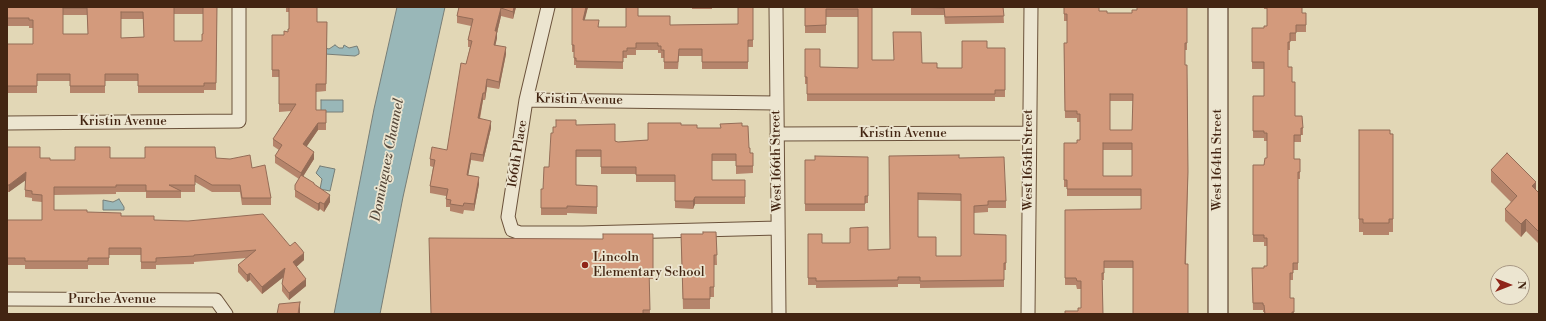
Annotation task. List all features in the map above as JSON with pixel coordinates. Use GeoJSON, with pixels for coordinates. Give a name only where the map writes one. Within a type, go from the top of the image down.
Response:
{"type":"FeatureCollection","features":[{"type":"Feature","properties":{"kind":"street","name":"Kristin Avenue"},"geometry":{"type":"LineString","coordinates":[[7,123],[239,121],[240,7]]}},
{"type":"Feature","properties":{"kind":"street","name":"166th Place"},"geometry":{"type":"LineString","coordinates":[[548,7],[526,100],[508,217],[512,230],[520,233],[583,233],[778,228]]}},
{"type":"Feature","properties":{"kind":"street","name":"West 166th Street"},"geometry":{"type":"LineString","coordinates":[[776,7],[779,314]]}},
{"type":"Feature","properties":{"kind":"street","name":"West 165th Street"},"geometry":{"type":"LineString","coordinates":[[1028,314],[1031,7]]}},
{"type":"Feature","properties":{"kind":"street","name":"West 164th Street"},"geometry":{"type":"LineString","coordinates":[[1218,7],[1218,314]]}},
{"type":"Feature","properties":{"kind":"street","name":"Kristin Avenue"},"geometry":{"type":"LineString","coordinates":[[526,100],[776,103]]}},
{"type":"Feature","properties":{"kind":"street","name":"Kristin Avenue"},"geometry":{"type":"LineString","coordinates":[[778,134],[1029,133]]}},
{"type":"Feature","properties":{"kind":"street","name":"Purche Avenue"},"geometry":{"type":"LineString","coordinates":[[7,299],[216,300],[226,314]]}},
{"type":"Feature","properties":{"kind":"water","name":"Dominguez Channel"},"geometry":{"type":"Polygon","coordinates":[[[397,7],[445,7],[403,197],[380,314],[334,314],[374,109],[397,7]]]}},
{"type":"Feature","properties":{"kind":"water"},"geometry":{"type":"Polygon","coordinates":[[[335,45],[339,48],[343,48],[344,45],[349,48],[357,46],[359,54],[355,56],[325,54],[325,48],[329,49],[335,45]]]}},
{"type":"Feature","properties":{"kind":"water"},"geometry":{"type":"Polygon","coordinates":[[[321,100],[343,100],[343,112],[321,112],[321,100]]]}},
{"type":"Feature","properties":{"kind":"water"},"geometry":{"type":"Polygon","coordinates":[[[320,166],[335,169],[330,191],[320,189],[322,179],[316,173],[320,166]]]}},
{"type":"Feature","properties":{"kind":"water"},"geometry":{"type":"Polygon","coordinates":[[[119,199],[124,207],[124,210],[103,210],[103,200],[113,202],[119,199]]]}},
{"type":"Feature","properties":{"kind":"building"},"geometry":{"type":"Polygon","coordinates":[[[7,7],[174,7],[174,41],[202,41],[203,7],[217,7],[216,83],[204,83],[204,86],[138,86],[138,74],[105,74],[105,86],[70,86],[70,74],[37,74],[37,86],[7,86],[7,44],[33,44],[33,20],[29,20],[29,18],[7,18],[7,7]],[[63,8],[63,34],[88,34],[87,8],[63,8]],[[121,12],[121,38],[144,37],[143,12],[121,12]]]}},
{"type":"Feature","properties":{"kind":"building"},"geometry":{"type":"Polygon","coordinates":[[[289,7],[317,7],[317,22],[327,22],[326,84],[316,84],[316,110],[326,110],[326,123],[318,123],[303,144],[314,152],[301,173],[275,156],[282,145],[273,139],[296,104],[279,104],[279,70],[272,70],[272,35],[284,35],[284,31],[288,32],[289,7]]]}},
{"type":"Feature","properties":{"kind":"building"},"geometry":{"type":"Polygon","coordinates":[[[459,7],[514,7],[513,12],[501,8],[495,31],[497,31],[494,45],[506,47],[499,82],[487,79],[485,93],[483,93],[478,118],[491,121],[483,155],[471,153],[467,175],[479,177],[474,204],[464,203],[463,206],[450,204],[451,200],[446,199],[448,189],[430,186],[435,160],[430,159],[432,147],[447,150],[461,63],[466,64],[472,41],[468,40],[473,19],[457,16],[459,7]]]}},
{"type":"Feature","properties":{"kind":"building"},"geometry":{"type":"Polygon","coordinates":[[[572,7],[586,7],[583,20],[599,20],[598,27],[626,27],[626,7],[638,7],[638,16],[670,16],[670,25],[738,24],[738,7],[753,7],[753,40],[748,40],[748,62],[702,62],[702,49],[679,49],[678,62],[664,62],[664,50],[661,50],[661,46],[658,46],[658,43],[636,43],[636,48],[627,48],[627,51],[623,51],[623,62],[576,61],[576,58],[574,58],[574,45],[572,45],[572,7]]]}},
{"type":"Feature","properties":{"kind":"building"},"geometry":{"type":"Polygon","coordinates":[[[805,7],[872,7],[872,60],[894,60],[893,32],[921,32],[922,63],[937,63],[937,68],[962,68],[962,41],[987,41],[987,48],[1005,48],[1005,90],[995,90],[995,94],[807,94],[807,77],[805,77],[805,49],[820,49],[820,67],[858,68],[858,9],[826,9],[826,25],[805,26],[805,7]]]}},
{"type":"Feature","properties":{"kind":"building"},"geometry":{"type":"Polygon","coordinates":[[[911,7],[1003,7],[1004,16],[945,17],[944,8],[911,7]]]}},
{"type":"Feature","properties":{"kind":"building"},"geometry":{"type":"Polygon","coordinates":[[[1064,7],[1099,7],[1099,11],[1107,11],[1107,13],[1132,13],[1132,10],[1137,10],[1137,7],[1187,7],[1187,43],[1185,43],[1185,65],[1187,65],[1188,172],[1185,264],[1188,264],[1188,314],[1133,314],[1133,261],[1104,261],[1104,273],[1102,273],[1103,314],[1065,314],[1065,311],[1078,311],[1078,308],[1081,308],[1081,281],[1077,281],[1076,278],[1065,278],[1065,210],[1141,209],[1141,189],[1067,189],[1067,180],[1064,180],[1064,143],[1077,143],[1077,140],[1080,140],[1080,114],[1077,114],[1077,111],[1065,111],[1064,43],[1067,43],[1067,14],[1064,14],[1064,7]],[[1110,94],[1110,130],[1132,130],[1133,94],[1110,94]],[[1103,143],[1103,176],[1132,176],[1132,143],[1103,143]]]}},
{"type":"Feature","properties":{"kind":"building"},"geometry":{"type":"Polygon","coordinates":[[[1267,7],[1302,7],[1302,13],[1306,13],[1306,25],[1296,25],[1296,33],[1290,33],[1290,42],[1288,42],[1288,67],[1292,67],[1292,82],[1295,82],[1295,116],[1302,116],[1303,128],[1301,128],[1301,135],[1294,135],[1294,159],[1300,159],[1300,172],[1298,172],[1298,263],[1293,263],[1293,273],[1290,273],[1290,298],[1294,298],[1294,312],[1292,312],[1292,314],[1265,314],[1263,303],[1253,303],[1252,268],[1264,268],[1264,266],[1267,266],[1267,238],[1264,238],[1264,235],[1253,235],[1253,165],[1264,165],[1265,158],[1267,158],[1267,133],[1264,133],[1264,131],[1253,131],[1253,96],[1264,96],[1264,62],[1252,62],[1252,28],[1264,28],[1264,26],[1267,26],[1267,7]]]}},
{"type":"Feature","properties":{"kind":"building"},"geometry":{"type":"Polygon","coordinates":[[[556,120],[576,120],[576,125],[615,124],[615,141],[618,142],[648,140],[648,123],[681,123],[681,125],[697,125],[697,128],[721,128],[720,124],[742,123],[742,126],[748,126],[749,148],[750,153],[753,153],[753,166],[736,166],[736,154],[712,154],[712,180],[745,180],[745,197],[695,197],[693,201],[675,201],[675,175],[636,175],[636,167],[601,167],[601,150],[576,150],[576,185],[597,186],[597,207],[567,206],[567,208],[541,208],[541,189],[543,189],[544,167],[549,167],[551,133],[553,133],[553,127],[556,127],[556,120]]]}},
{"type":"Feature","properties":{"kind":"building"},"geometry":{"type":"Polygon","coordinates":[[[1359,130],[1390,130],[1390,134],[1393,134],[1393,219],[1389,219],[1389,223],[1363,223],[1363,219],[1359,219],[1359,130]]]}},
{"type":"Feature","properties":{"kind":"building"},"geometry":{"type":"Polygon","coordinates":[[[7,147],[40,147],[40,158],[50,158],[50,160],[75,160],[75,147],[110,147],[110,158],[145,158],[145,147],[215,147],[216,158],[230,159],[250,155],[252,168],[265,165],[271,198],[242,198],[240,185],[212,185],[195,175],[195,185],[169,185],[181,191],[146,191],[146,185],[116,185],[116,187],[54,187],[54,210],[87,210],[87,212],[121,213],[121,216],[154,216],[154,220],[188,221],[263,214],[290,246],[295,242],[304,253],[293,262],[306,279],[289,293],[282,284],[285,268],[262,287],[250,273],[247,275],[238,265],[256,250],[156,258],[156,262],[141,262],[141,248],[109,248],[109,258],[88,258],[88,261],[25,261],[25,258],[7,258],[7,220],[42,220],[42,195],[32,194],[32,191],[25,190],[26,172],[7,185],[7,147]]]}},
{"type":"Feature","properties":{"kind":"building"},"geometry":{"type":"Polygon","coordinates":[[[1507,153],[1536,182],[1532,186],[1539,193],[1539,232],[1526,219],[1521,224],[1505,209],[1517,196],[1491,170],[1507,153]]]}},
{"type":"Feature","properties":{"kind":"building"},"geometry":{"type":"Polygon","coordinates":[[[959,155],[959,158],[1004,157],[1006,201],[988,201],[988,205],[974,206],[974,234],[1006,235],[1006,263],[1004,263],[1004,280],[920,281],[920,277],[898,277],[898,280],[816,281],[816,278],[808,278],[808,234],[822,234],[822,243],[850,243],[850,228],[868,227],[868,250],[890,249],[889,156],[959,155]],[[918,193],[918,237],[936,237],[936,256],[961,256],[961,194],[918,193]]]}},
{"type":"Feature","properties":{"kind":"building"},"geometry":{"type":"Polygon","coordinates":[[[815,156],[868,157],[868,196],[865,196],[865,204],[805,204],[805,160],[815,160],[815,156]]]}},
{"type":"Feature","properties":{"kind":"building"},"geometry":{"type":"Polygon","coordinates":[[[301,175],[330,195],[324,204],[320,202],[318,204],[295,190],[295,185],[301,175]]]}},
{"type":"Feature","properties":{"kind":"building"},"geometry":{"type":"Polygon","coordinates":[[[703,232],[716,232],[717,255],[714,255],[714,287],[710,287],[710,299],[683,299],[681,234],[703,234],[703,232]]]}},
{"type":"Feature","properties":{"kind":"building"},"geometry":{"type":"Polygon","coordinates":[[[603,234],[653,234],[653,269],[649,269],[650,310],[643,310],[643,314],[431,314],[429,238],[603,239],[603,234]]]}},
{"type":"Feature","properties":{"kind":"building"},"geometry":{"type":"Polygon","coordinates":[[[300,302],[298,314],[277,314],[279,304],[300,302]]]}},
{"type":"Feature","properties":{"kind":"place","name":"Lincoln Elementary School"},"geometry":{"type":"Point","coordinates":[585,265]}}]}
